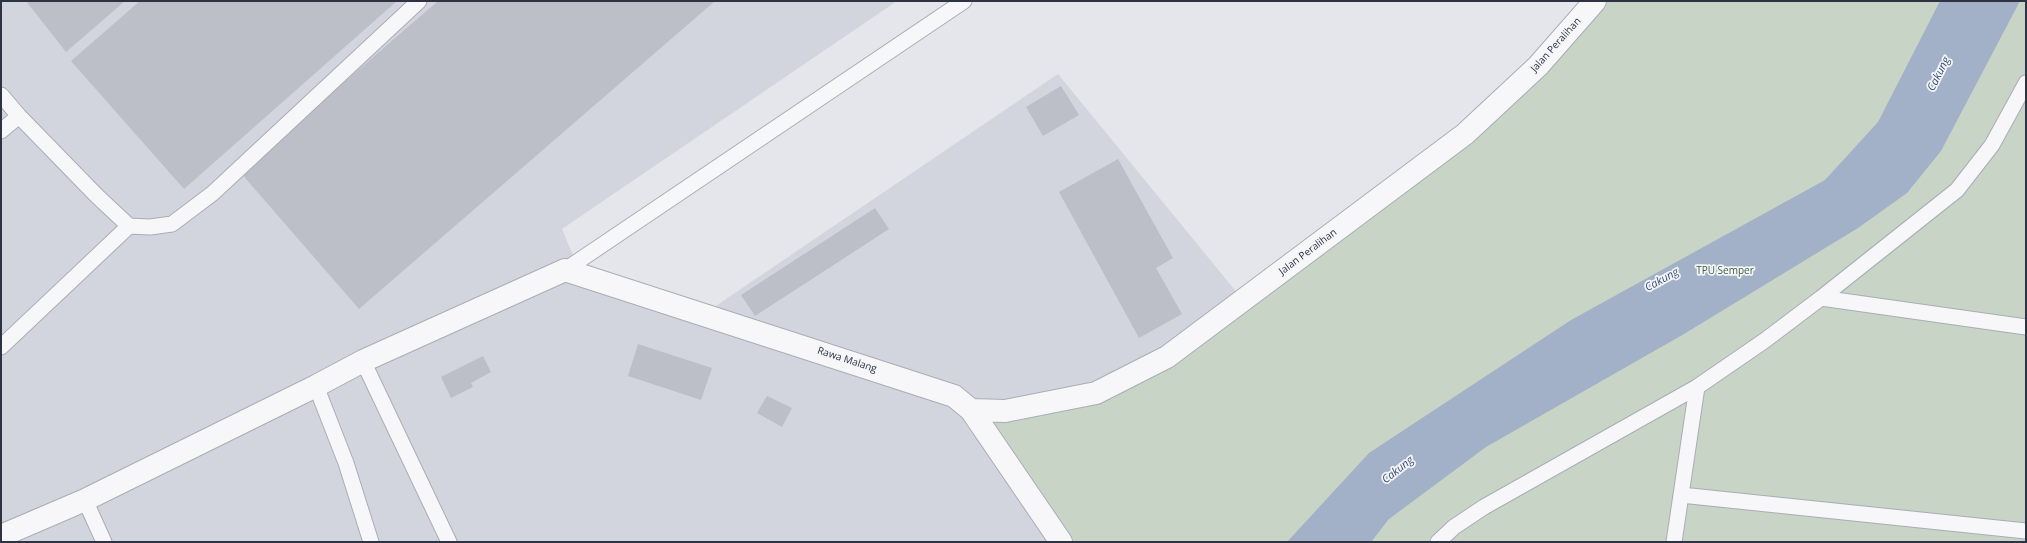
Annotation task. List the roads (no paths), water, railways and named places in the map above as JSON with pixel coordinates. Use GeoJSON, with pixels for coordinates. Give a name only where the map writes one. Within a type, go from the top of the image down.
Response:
{"type":"FeatureCollection","features":[{"type":"Feature","properties":{"kind":"street","name":"Jalan Peralihan"},"geometry":{"type":"LineString","coordinates":[[971,410],[1005,410],[1096,393],[1168,358],[1465,134],[1538,66],[1595,1]]}},
{"type":"Feature","properties":{"kind":"street"},"geometry":{"type":"LineString","coordinates":[[1,536],[85,500],[316,386],[363,361],[565,270]]}},
{"type":"Feature","properties":{"kind":"street","name":"Rawa Malang"},"geometry":{"type":"LineString","coordinates":[[565,270],[943,391],[961,400],[971,410],[1061,542]]}},
{"type":"Feature","properties":{"kind":"lane"},"geometry":{"type":"LineString","coordinates":[[1,95],[19,116],[97,196],[129,226],[150,227],[172,224],[213,193],[419,1]]}},
{"type":"Feature","properties":{"kind":"lane"},"geometry":{"type":"LineString","coordinates":[[565,270],[964,1]]}},
{"type":"Feature","properties":{"kind":"lane"},"geometry":{"type":"LineString","coordinates":[[1438,542],[1454,527],[1484,507],[1697,387],[1764,341],[1821,298],[1957,190],[1992,145],[2026,83]]}},
{"type":"Feature","properties":{"kind":"lane"},"geometry":{"type":"LineString","coordinates":[[1,131],[19,116]]}},
{"type":"Feature","properties":{"kind":"lane"},"geometry":{"type":"LineString","coordinates":[[1,347],[129,226]]}},
{"type":"Feature","properties":{"kind":"lane"},"geometry":{"type":"LineString","coordinates":[[1821,298],[2026,327]]}},
{"type":"Feature","properties":{"kind":"lane"},"geometry":{"type":"LineString","coordinates":[[363,361],[449,542]]}},
{"type":"Feature","properties":{"kind":"lane"},"geometry":{"type":"LineString","coordinates":[[316,386],[346,463],[371,542]]}},
{"type":"Feature","properties":{"kind":"lane"},"geometry":{"type":"LineString","coordinates":[[1674,542],[1697,387]]}},
{"type":"Feature","properties":{"kind":"lane"},"geometry":{"type":"LineString","coordinates":[[1681,495],[2026,531]]}},
{"type":"Feature","properties":{"kind":"lane"},"geometry":{"type":"LineString","coordinates":[[85,500],[104,542]]}},
{"type":"Feature","properties":{"kind":"water","name":"Cakung"},"geometry":{"type":"Polygon","coordinates":[[[1940,1],[2020,1],[1941,151],[1907,193],[1858,228],[1684,334],[1486,447],[1389,519],[1371,542],[1287,542],[1369,453],[1571,320],[1825,180],[1878,122],[1940,1]]]}},
{"type":"Feature","properties":{"kind":"park label","name":"TPU Semper"},"geometry":{"type":"Point","coordinates":[1725,271]}}]}
